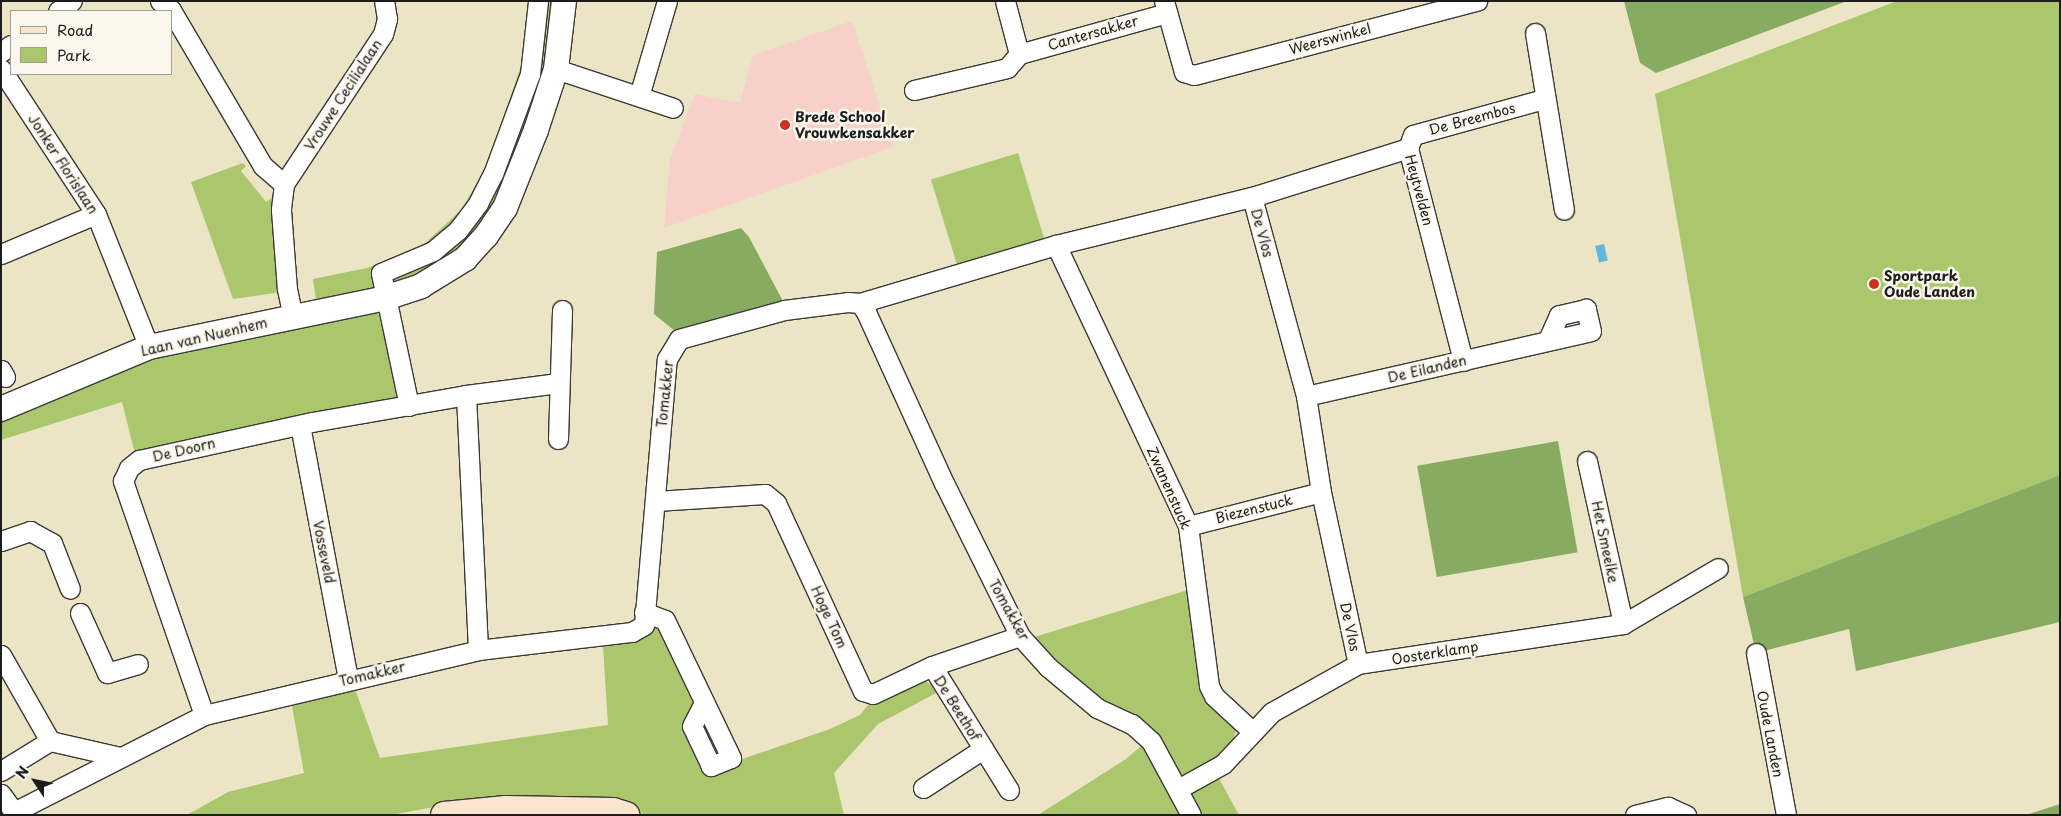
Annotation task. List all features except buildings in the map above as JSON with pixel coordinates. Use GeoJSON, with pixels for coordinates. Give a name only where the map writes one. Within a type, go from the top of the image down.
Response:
{"type":"FeatureCollection","features":[{"type":"Feature","properties":{"kind":"main road"},"geometry":{"type":"LineString","coordinates":[[444,815],[506,809],[626,815]]}},
{"type":"Feature","properties":{"kind":"street"},"geometry":{"type":"LineString","coordinates":[[59,10],[72,1]]}},
{"type":"Feature","properties":{"kind":"street","name":"Vrouwe Cecilialaan"},"geometry":{"type":"LineString","coordinates":[[284,184],[383,34],[387,19],[384,1]]}},
{"type":"Feature","properties":{"kind":"street"},"geometry":{"type":"LineString","coordinates":[[409,406],[380,273],[433,251],[458,230],[478,203],[493,174],[530,74],[538,1]]}},
{"type":"Feature","properties":{"kind":"street","name":"Laan van Nuenhem"},"geometry":{"type":"LineString","coordinates":[[1,409],[149,347],[385,298],[421,286],[465,259],[486,236],[505,208],[550,92],[556,69],[564,1]]}},
{"type":"Feature","properties":{"kind":"street"},"geometry":{"type":"LineString","coordinates":[[640,96],[667,1]]}},
{"type":"Feature","properties":{"kind":"street"},"geometry":{"type":"LineString","coordinates":[[1005,1],[1019,54]]}},
{"type":"Feature","properties":{"kind":"street","name":"Weerswinkel"},"geometry":{"type":"LineString","coordinates":[[1165,7],[1184,72],[1194,75],[1477,1]]}},
{"type":"Feature","properties":{"kind":"street"},"geometry":{"type":"LineString","coordinates":[[171,4],[263,166],[284,184],[282,220],[287,289],[293,318]]}},
{"type":"Feature","properties":{"kind":"street","name":"Cantersakker"},"geometry":{"type":"LineString","coordinates":[[914,90],[1007,68],[1019,54],[1165,7]]}},
{"type":"Feature","properties":{"kind":"street"},"geometry":{"type":"LineString","coordinates":[[1535,33],[1544,99],[1564,210]]}},
{"type":"Feature","properties":{"kind":"street","name":"Jonker Florislaan"},"geometry":{"type":"LineString","coordinates":[[1,69],[96,214],[149,347]]}},
{"type":"Feature","properties":{"kind":"street"},"geometry":{"type":"LineString","coordinates":[[556,69],[673,108]]}},
{"type":"Feature","properties":{"kind":"street","name":"De Breembos"},"geometry":{"type":"LineString","coordinates":[[1408,148],[1413,135],[1544,99]]}},
{"type":"Feature","properties":{"kind":"street","name":"Heytvelden"},"geometry":{"type":"LineString","coordinates":[[1252,197],[1408,148],[1463,360]]}},
{"type":"Feature","properties":{"kind":"street","name":"De Vlos"},"geometry":{"type":"LineString","coordinates":[[860,303],[1056,244],[1252,197],[1306,396],[1321,492],[1358,664]]}},
{"type":"Feature","properties":{"kind":"street"},"geometry":{"type":"LineString","coordinates":[[1,254],[96,214]]}},
{"type":"Feature","properties":{"kind":"street","name":"Zwanenstuck"},"geometry":{"type":"LineString","coordinates":[[1056,244],[1188,526],[1209,686],[1214,696],[1253,732]]}},
{"type":"Feature","properties":{"kind":"street","name":"Tomakker"},"geometry":{"type":"LineString","coordinates":[[1,794],[14,812],[120,756],[204,715],[348,679],[478,650],[632,632],[644,625],[667,358],[679,339],[784,310],[860,303],[1020,636],[1048,667],[1097,708],[1132,724],[1151,741],[1191,815]]}},
{"type":"Feature","properties":{"kind":"street"},"geometry":{"type":"LineString","coordinates":[[558,439],[558,383],[562,310]]}},
{"type":"Feature","properties":{"kind":"street","name":"De Eilanden"},"geometry":{"type":"LineString","coordinates":[[1306,396],[1548,340]]}},
{"type":"Feature","properties":{"kind":"street","name":"De Doorn"},"geometry":{"type":"LineString","coordinates":[[204,715],[123,482],[129,468],[139,460],[300,425],[466,394],[558,383]]}},
{"type":"Feature","properties":{"kind":"street"},"geometry":{"type":"LineString","coordinates":[[466,394],[478,650]]}},
{"type":"Feature","properties":{"kind":"street","name":"Vosseveld"},"geometry":{"type":"LineString","coordinates":[[300,425],[348,679]]}},
{"type":"Feature","properties":{"kind":"street","name":"Het Smeelke"},"geometry":{"type":"LineString","coordinates":[[1587,461],[1623,624]]}},
{"type":"Feature","properties":{"kind":"street","name":"Biezenstuck"},"geometry":{"type":"LineString","coordinates":[[1188,526],[1321,492]]}},
{"type":"Feature","properties":{"kind":"street","name":"Hoge Tom"},"geometry":{"type":"LineString","coordinates":[[656,501],[765,494],[776,503],[863,691],[873,694],[932,666],[1020,636]]}},
{"type":"Feature","properties":{"kind":"street"},"geometry":{"type":"LineString","coordinates":[[1,540],[30,531],[52,543],[70,589]]}},
{"type":"Feature","properties":{"kind":"street","name":"Oosterklamp"},"geometry":{"type":"LineString","coordinates":[[1178,789],[1223,764],[1272,712],[1358,664],[1623,624],[1718,568]]}},
{"type":"Feature","properties":{"kind":"street"},"geometry":{"type":"LineString","coordinates":[[80,612],[107,673],[138,664]]}},
{"type":"Feature","properties":{"kind":"street"},"geometry":{"type":"LineString","coordinates":[[644,612],[665,620],[704,702]]}},
{"type":"Feature","properties":{"kind":"street","name":"Oude Landen"},"geometry":{"type":"LineString","coordinates":[[1756,653],[1786,815]]}},
{"type":"Feature","properties":{"kind":"street"},"geometry":{"type":"LineString","coordinates":[[1,655],[50,741]]}},
{"type":"Feature","properties":{"kind":"street","name":"De Beethof"},"geometry":{"type":"LineString","coordinates":[[932,666],[1008,790]]}},
{"type":"Feature","properties":{"kind":"street"},"geometry":{"type":"LineString","coordinates":[[1,770],[50,741],[120,756]]}},
{"type":"Feature","properties":{"kind":"street","name":"De Beethof"},"geometry":{"type":"LineString","coordinates":[[923,788],[983,749]]}},
{"type":"Feature","properties":{"kind":"street"},"geometry":{"type":"LineString","coordinates":[[1635,815],[1668,807],[1685,814]]}},
{"type":"Feature","properties":{"kind":"shaded area","name":"Brede School Vrouwkensakker"},"geometry":{"type":"Polygon","coordinates":[[[852,21],[893,147],[664,228],[670,159],[695,94],[740,103],[753,55],[852,21]]]}},
{"type":"Feature","properties":{"kind":"green space"},"geometry":{"type":"Polygon","coordinates":[[[529,1],[561,1],[535,125],[478,237],[417,280],[316,301],[313,279],[367,268],[422,246],[462,209],[486,167],[521,66],[529,1]]]}},
{"type":"Feature","properties":{"kind":"green space"},"geometry":{"type":"Polygon","coordinates":[[[1624,1],[1847,1],[1656,73],[1640,63],[1624,1]]]}},
{"type":"Feature","properties":{"kind":"green space","name":"Sportpark Oude Landen"},"geometry":{"type":"Polygon","coordinates":[[[1897,1],[2060,1],[2060,475],[1743,597],[1655,94],[1897,1]]]}},
{"type":"Feature","properties":{"kind":"green space"},"geometry":{"type":"Polygon","coordinates":[[[1018,153],[1045,240],[958,267],[931,180],[1018,153]]]}},
{"type":"Feature","properties":{"kind":"green space"},"geometry":{"type":"Polygon","coordinates":[[[243,163],[246,166],[241,171],[266,202],[274,196],[283,292],[233,299],[191,182],[243,163]]]}},
{"type":"Feature","properties":{"kind":"green space"},"geometry":{"type":"Polygon","coordinates":[[[741,228],[749,237],[786,307],[681,336],[654,314],[657,252],[741,228]]]}},
{"type":"Feature","properties":{"kind":"green space"},"geometry":{"type":"Polygon","coordinates":[[[376,311],[386,320],[405,400],[135,454],[122,402],[1,440],[1,417],[142,354],[376,311]]]}},
{"type":"Feature","properties":{"kind":"green space"},"geometry":{"type":"Polygon","coordinates":[[[1558,441],[1578,552],[1437,577],[1417,466],[1558,441]]]}},
{"type":"Feature","properties":{"kind":"green space"},"geometry":{"type":"Polygon","coordinates":[[[2060,475],[2060,622],[1856,671],[1849,629],[1756,653],[1743,597],[2060,475]]]}},
{"type":"Feature","properties":{"kind":"green space"},"geometry":{"type":"Polygon","coordinates":[[[1191,589],[1226,717],[1236,731],[1232,743],[1210,762],[1239,815],[1038,815],[1126,759],[1155,734],[1090,693],[1031,638],[1191,589]]]}},
{"type":"Feature","properties":{"kind":"green space"},"geometry":{"type":"Polygon","coordinates":[[[659,625],[694,706],[710,770],[830,729],[860,715],[872,700],[924,680],[940,691],[878,724],[834,773],[844,815],[649,815],[612,807],[472,800],[391,815],[187,815],[228,792],[304,773],[292,706],[355,689],[380,758],[608,725],[603,646],[634,641],[650,626],[659,625]]]}},
{"type":"Feature","properties":{"kind":"green space"},"geometry":{"type":"Polygon","coordinates":[[[2060,804],[2060,815],[2026,815],[2060,804]]]}},
{"type":"Feature","properties":{"kind":"water"},"geometry":{"type":"Polygon","coordinates":[[[1604,244],[1608,261],[1599,263],[1595,246],[1604,244]]]}},
{"type":"Feature","properties":{"kind":"place","name":"Brede School Vrouwkensakker"},"geometry":{"type":"Point","coordinates":[785,125]}},
{"type":"Feature","properties":{"kind":"place","name":"Sportpark Oude Landen"},"geometry":{"type":"Point","coordinates":[1874,284]}}]}
